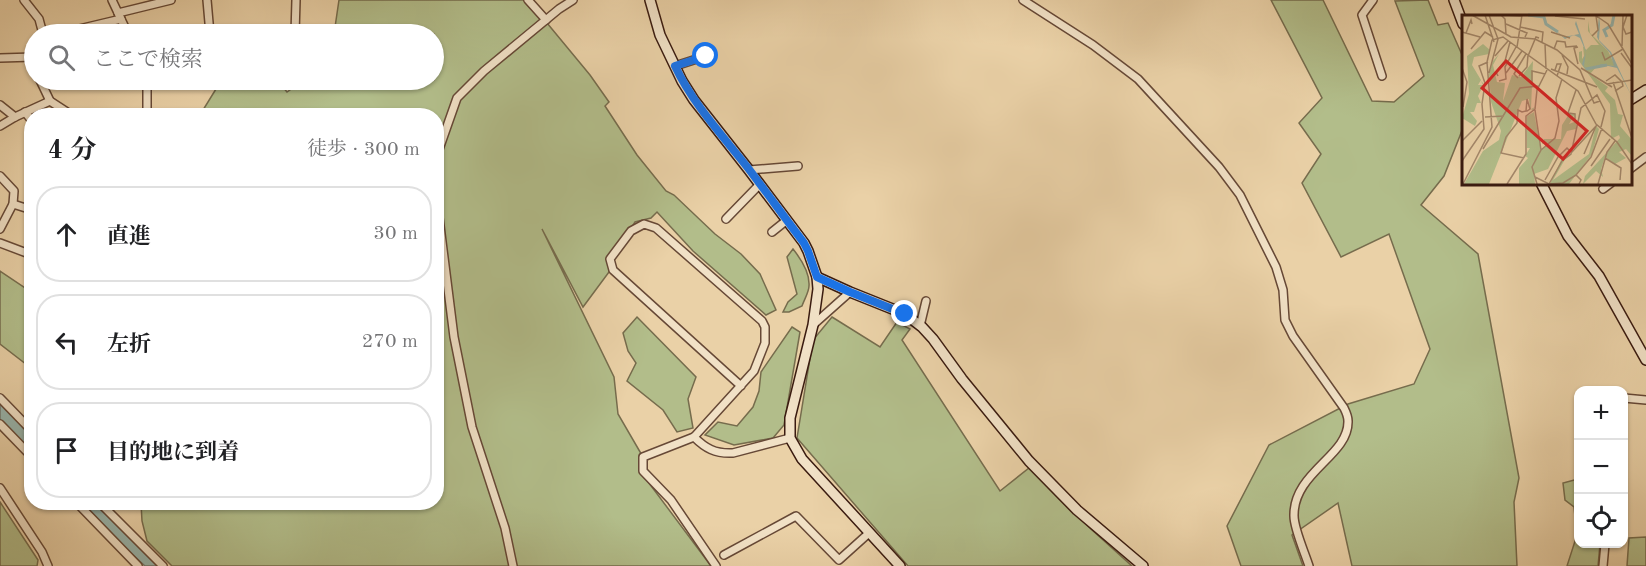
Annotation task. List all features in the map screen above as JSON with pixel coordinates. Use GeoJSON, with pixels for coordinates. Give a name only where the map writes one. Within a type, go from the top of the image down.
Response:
{"type":"FeatureCollection","features":[{"type":"Feature","properties":{"kind":"street"},"geometry":{"type":"LineString","coordinates":[[24,0],[40,24]]}},
{"type":"Feature","properties":{"kind":"street"},"geometry":{"type":"LineString","coordinates":[[112,0],[124,24]]}},
{"type":"Feature","properties":{"kind":"street"},"geometry":{"type":"LineString","coordinates":[[92,24],[171,0]]}},
{"type":"Feature","properties":{"kind":"street"},"geometry":{"type":"LineString","coordinates":[[207,0],[209,24]]}},
{"type":"Feature","properties":{"kind":"street"},"geometry":{"type":"LineString","coordinates":[[295,24],[296,0]]}},
{"type":"Feature","properties":{"kind":"street"},"geometry":{"type":"LineString","coordinates":[[528,0],[546,20]]}},
{"type":"Feature","properties":{"kind":"street"},"geometry":{"type":"LineString","coordinates":[[444,135],[457,98],[484,70],[573,0]]}},
{"type":"Feature","properties":{"kind":"street"},"geometry":{"type":"LineString","coordinates":[[650,0],[660,35],[682,81],[694,100],[787,220],[808,251],[817,277],[818,289],[813,325],[790,418],[790,438],[802,459],[900,566]]}},
{"type":"Feature","properties":{"kind":"street"},"geometry":{"type":"LineString","coordinates":[[1023,0],[1093,45],[1138,79],[1219,167],[1240,195],[1251,216],[1276,267],[1283,291],[1285,320],[1293,336],[1344,408],[1348,419],[1343,441],[1302,486],[1295,504],[1294,519],[1309,566]]}},
{"type":"Feature","properties":{"kind":"street"},"geometry":{"type":"LineString","coordinates":[[1373,0],[1362,15],[1382,75]]}},
{"type":"Feature","properties":{"kind":"street"},"geometry":{"type":"LineString","coordinates":[[1454,0],[1462,21]]}},
{"type":"Feature","properties":{"kind":"street"},"geometry":{"type":"LineString","coordinates":[[675,66],[706,56]]}},
{"type":"Feature","properties":{"kind":"street"},"geometry":{"type":"LineString","coordinates":[[0,58],[24,57]]}},
{"type":"Feature","properties":{"kind":"street"},"geometry":{"type":"LineString","coordinates":[[45,90],[50,101],[61,108]]}},
{"type":"Feature","properties":{"kind":"street"},"geometry":{"type":"LineString","coordinates":[[147,90],[147,108]]}},
{"type":"Feature","properties":{"kind":"street"},"geometry":{"type":"LineString","coordinates":[[1631,99],[1646,90]]}},
{"type":"Feature","properties":{"kind":"street"},"geometry":{"type":"LineString","coordinates":[[34,108],[50,101]]}},
{"type":"Feature","properties":{"kind":"street"},"geometry":{"type":"LineString","coordinates":[[0,105],[15,117]]}},
{"type":"Feature","properties":{"kind":"street"},"geometry":{"type":"LineString","coordinates":[[0,126],[24,112]]}},
{"type":"Feature","properties":{"kind":"street"},"geometry":{"type":"LineString","coordinates":[[1631,168],[1646,158]]}},
{"type":"Feature","properties":{"kind":"street"},"geometry":{"type":"LineString","coordinates":[[749,170],[798,166]]}},
{"type":"Feature","properties":{"kind":"street"},"geometry":{"type":"LineString","coordinates":[[0,176],[14,191],[13,204],[0,229]]}},
{"type":"Feature","properties":{"kind":"street"},"geometry":{"type":"LineString","coordinates":[[726,219],[759,184]]}},
{"type":"Feature","properties":{"kind":"street"},"geometry":{"type":"LineString","coordinates":[[1542,184],[1568,236],[1599,276],[1646,360]]}},
{"type":"Feature","properties":{"kind":"street"},"geometry":{"type":"LineString","coordinates":[[1602,189],[1610,184]]}},
{"type":"Feature","properties":{"kind":"street"},"geometry":{"type":"LineString","coordinates":[[13,204],[24,207]]}},
{"type":"Feature","properties":{"kind":"street"},"geometry":{"type":"LineString","coordinates":[[772,232],[787,220]]}},
{"type":"Feature","properties":{"kind":"street"},"geometry":{"type":"LineString","coordinates":[[716,566],[671,500],[643,471],[643,457],[694,437],[741,386],[754,371],[765,343],[765,327],[762,321],[656,228],[644,224],[631,231],[610,260],[613,270],[741,386]]}},
{"type":"Feature","properties":{"kind":"street"},"geometry":{"type":"LineString","coordinates":[[0,243],[24,252]]}},
{"type":"Feature","properties":{"kind":"street"},"geometry":{"type":"LineString","coordinates":[[444,258],[454,337],[472,427],[505,528],[513,566]]}},
{"type":"Feature","properties":{"kind":"street"},"geometry":{"type":"LineString","coordinates":[[817,277],[905,314],[920,326],[933,339],[962,379],[1029,461],[1077,510],[1143,566]]}},
{"type":"Feature","properties":{"kind":"street"},"geometry":{"type":"LineString","coordinates":[[813,325],[850,292]]}},
{"type":"Feature","properties":{"kind":"street"},"geometry":{"type":"LineString","coordinates":[[920,326],[926,301]]}},
{"type":"Feature","properties":{"kind":"street"},"geometry":{"type":"LineString","coordinates":[[0,398],[24,423]]}},
{"type":"Feature","properties":{"kind":"street"},"geometry":{"type":"LineString","coordinates":[[1628,398],[1646,400]]}},
{"type":"Feature","properties":{"kind":"street"},"geometry":{"type":"LineString","coordinates":[[0,424],[24,449]]}},
{"type":"Feature","properties":{"kind":"street"},"geometry":{"type":"LineString","coordinates":[[694,437],[705,448],[724,453],[733,453],[790,438]]}},
{"type":"Feature","properties":{"kind":"street"},"geometry":{"type":"LineString","coordinates":[[0,488],[42,552],[48,566]]}},
{"type":"Feature","properties":{"kind":"street"},"geometry":{"type":"LineString","coordinates":[[84,510],[138,566]]}},
{"type":"Feature","properties":{"kind":"street"},"geometry":{"type":"LineString","coordinates":[[107,510],[163,566]]}},
{"type":"Feature","properties":{"kind":"street"},"geometry":{"type":"LineString","coordinates":[[724,555],[796,516],[839,563],[869,533]]}},
{"type":"Feature","properties":{"kind":"street"},"geometry":{"type":"LineString","coordinates":[[1603,566],[1605,548]]}},
{"type":"Feature","properties":{"kind":"green space"},"geometry":{"type":"Polygon","coordinates":[[[339,0],[528,0],[590,75],[609,102],[605,106],[637,155],[666,191],[674,195],[715,234],[741,254],[760,274],[776,310],[766,315],[693,251],[657,212],[651,218],[635,222],[609,265],[609,272],[583,307],[542,229],[614,377],[618,414],[643,457],[640,471],[711,566],[172,566],[147,541],[141,510],[444,510],[444,108],[204,108],[215,90],[285,90],[287,92],[290,90],[444,90],[444,24],[335,24],[339,0]]]}},
{"type":"Feature","properties":{"kind":"green space"},"geometry":{"type":"Polygon","coordinates":[[[1271,0],[1323,0],[1372,101],[1394,102],[1424,76],[1395,1],[1428,0],[1438,25],[1448,23],[1462,55],[1462,131],[1444,176],[1421,205],[1478,254],[1519,478],[1514,502],[1517,566],[1352,566],[1338,503],[1292,535],[1303,566],[1241,566],[1227,526],[1269,445],[1348,404],[1414,384],[1430,349],[1389,234],[1341,257],[1302,183],[1321,154],[1299,123],[1322,98],[1271,0]]]}},
{"type":"Feature","properties":{"kind":"green space"},"geometry":{"type":"Polygon","coordinates":[[[793,249],[806,271],[809,288],[802,306],[789,312],[783,312],[788,302],[797,294],[787,257],[793,249]]]}},
{"type":"Feature","properties":{"kind":"green space"},"geometry":{"type":"Polygon","coordinates":[[[0,271],[24,287],[24,363],[0,344],[0,271]]]}},
{"type":"Feature","properties":{"kind":"green space"},"geometry":{"type":"Polygon","coordinates":[[[637,317],[696,377],[688,399],[693,428],[677,432],[663,410],[627,381],[636,363],[628,351],[623,333],[637,317]]]}},
{"type":"Feature","properties":{"kind":"green space"},"geometry":{"type":"Polygon","coordinates":[[[832,317],[880,347],[897,322],[910,329],[902,340],[1000,491],[1029,468],[1132,566],[908,566],[797,438],[813,340],[832,317]]]}},
{"type":"Feature","properties":{"kind":"green space"},"geometry":{"type":"Polygon","coordinates":[[[792,327],[800,332],[784,425],[773,438],[734,445],[705,435],[718,422],[737,426],[753,407],[759,391],[761,372],[792,327]]]}},
{"type":"Feature","properties":{"kind":"green space"},"geometry":{"type":"Polygon","coordinates":[[[1574,480],[1574,507],[1565,500],[1563,483],[1574,480]]]}},
{"type":"Feature","properties":{"kind":"green space"},"geometry":{"type":"Polygon","coordinates":[[[0,502],[38,560],[37,566],[0,566],[0,502]]]}},
{"type":"Feature","properties":{"kind":"green space"},"geometry":{"type":"Polygon","coordinates":[[[1646,537],[1646,566],[1627,566],[1629,538],[1646,537]]]}},
{"type":"Feature","properties":{"kind":"green space"},"geometry":{"type":"Polygon","coordinates":[[[1574,544],[1574,548],[1600,548],[1598,566],[1567,566],[1574,544]]]}},
{"type":"Feature","properties":{"kind":"water"},"geometry":{"type":"Polygon","coordinates":[[[0,401],[24,427],[24,447],[0,421],[0,401]]]}},
{"type":"Feature","properties":{"kind":"water"},"geometry":{"type":"Polygon","coordinates":[[[84,510],[104,510],[159,566],[145,566],[84,510]]]}},
{"type":"Feature","properties":{"kind":"route"},"geometry":{"type":"LineString","coordinates":[[706,56],[675,66],[682,81],[694,100],[804,243],[817,277],[905,314]]}}]}
